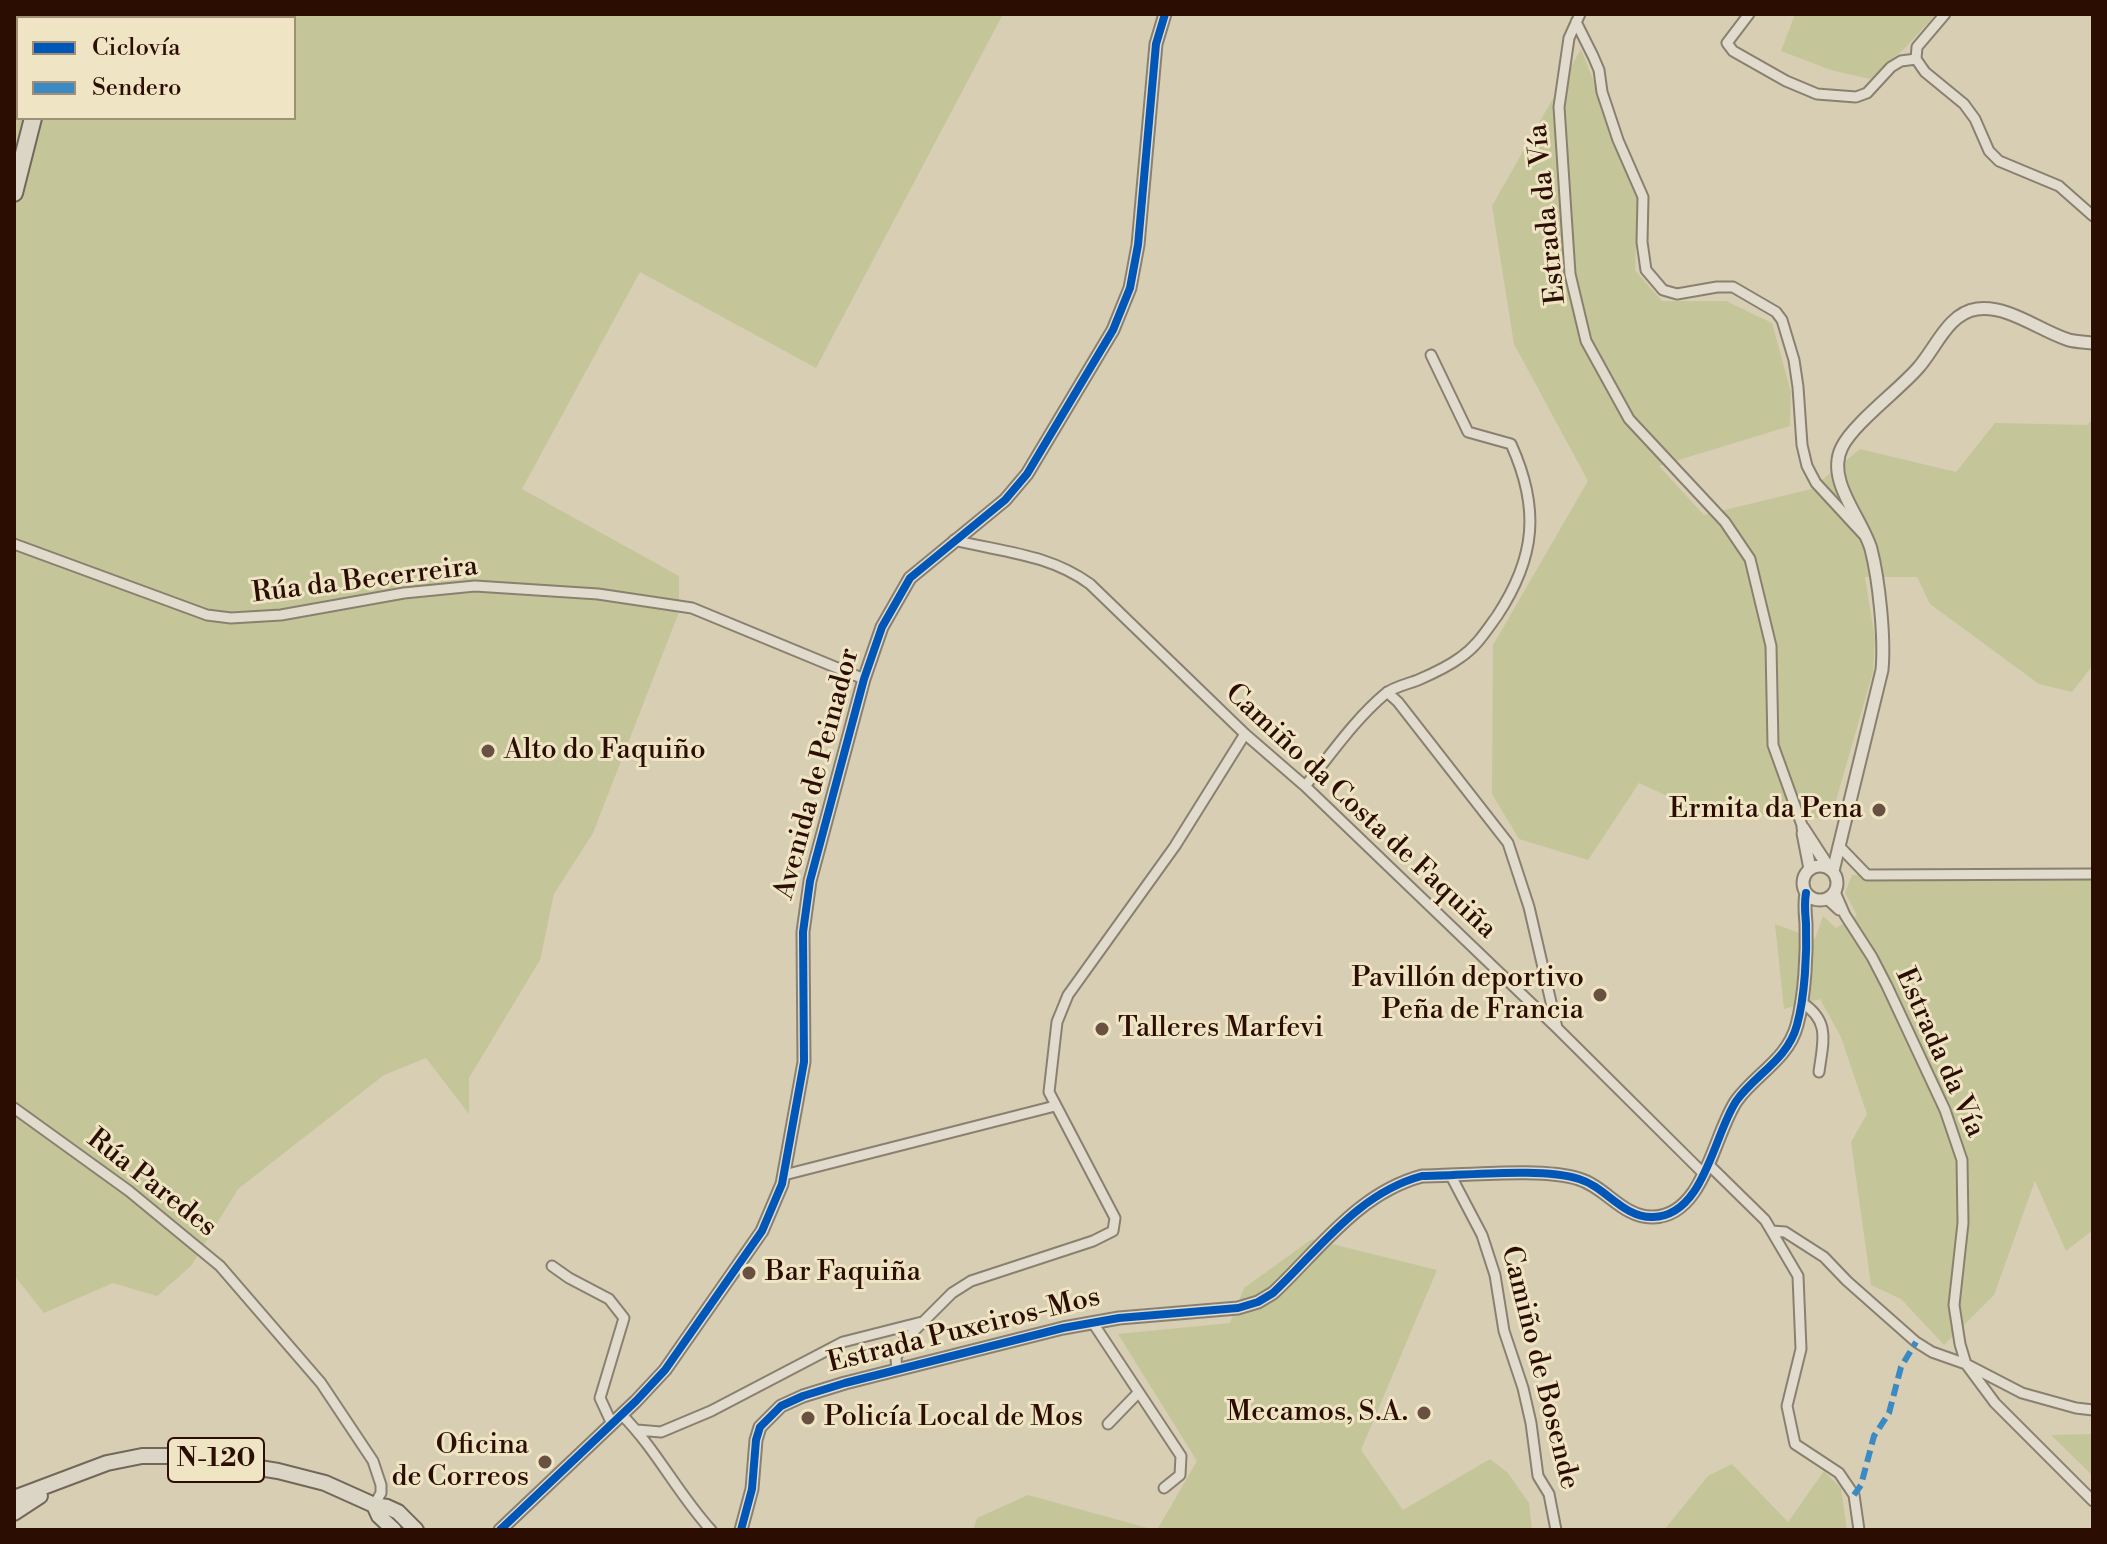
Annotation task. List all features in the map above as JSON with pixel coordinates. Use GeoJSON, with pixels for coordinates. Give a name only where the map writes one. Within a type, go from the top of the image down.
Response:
{"type":"FeatureCollection","features":[{"type":"Feature","properties":{"kind":"highway"},"geometry":{"type":"LineString","coordinates":[[14,193],[32,120]]}},
{"type":"Feature","properties":{"kind":"highway","name":"N-120"},"geometry":{"type":"LineString","coordinates":[[14,1498],[107,1463],[142,1456],[185,1456],[230,1462],[325,1483],[398,1512],[416,1530]]}},
{"type":"Feature","properties":{"kind":"highway","name":"N-120"},"geometry":{"type":"LineString","coordinates":[[14,1513],[57,1484]]}},
{"type":"Feature","properties":{"kind":"highway","name":"N-120"},"geometry":{"type":"LineString","coordinates":[[374,1505],[379,1516],[394,1530]]}},
{"type":"Feature","properties":{"kind":"street","name":"Avenida de Peinador"},"geometry":{"type":"LineString","coordinates":[[500,1530],[665,1370],[762,1231],[784,1175],[804,1062],[803,932],[810,881],[864,679],[882,627],[910,578],[1005,500],[1027,474],[1113,330],[1130,288],[1138,245],[1156,44],[1165,14]]}},
{"type":"Feature","properties":{"kind":"street"},"geometry":{"type":"LineString","coordinates":[[1749,14],[1727,43],[1733,51],[1786,81],[1817,94],[1856,97],[1867,93],[1891,67],[1901,61],[1916,59]]}},
{"type":"Feature","properties":{"kind":"street"},"geometry":{"type":"LineString","coordinates":[[1945,14],[1917,47],[1916,59],[1925,72],[1964,104],[1975,119],[1989,151],[1999,161],[2059,186],[2093,216]]}},
{"type":"Feature","properties":{"kind":"street"},"geometry":{"type":"LineString","coordinates":[[1578,18],[1599,70],[1602,92],[1618,140],[1643,197],[1642,242],[1646,270],[1663,290],[1677,294],[1733,287],[1776,312],[1782,320],[1794,360],[1802,445],[1807,466],[1816,483],[1867,538]]}},
{"type":"Feature","properties":{"kind":"street","name":"Estrada da Vía"},"geometry":{"type":"LineString","coordinates":[[1578,18],[1569,38],[1559,107],[1570,274],[1586,341],[1629,419],[1725,522],[1750,559],[1771,646],[1773,745],[1803,828]]}},
{"type":"Feature","properties":{"kind":"street"},"geometry":{"type":"LineString","coordinates":[[1831,870],[1884,646],[1871,550],[1839,476],[1837,461],[1841,448],[1849,436],[1906,382],[1956,319],[1979,309],[1999,310],[2071,341],[2093,343]]}},
{"type":"Feature","properties":{"kind":"street"},"geometry":{"type":"LineString","coordinates":[[1305,786],[1387,692],[1448,664],[1481,639],[1518,580],[1526,555],[1532,522],[1529,493],[1511,444],[1468,432],[1431,355]]}},
{"type":"Feature","properties":{"kind":"street","name":"Camiño da Costa de Faquiña"},"geometry":{"type":"LineString","coordinates":[[954,540],[1042,558],[1073,572],[1090,584],[1707,1170],[1765,1220],[1772,1231]]}},
{"type":"Feature","properties":{"kind":"street","name":"Rúa da Becerreira"},"geometry":{"type":"LineString","coordinates":[[14,544],[207,615],[231,618],[281,615],[404,593],[475,586],[598,594],[692,608],[864,679]]}},
{"type":"Feature","properties":{"kind":"street"},"geometry":{"type":"LineString","coordinates":[[1387,692],[1508,843],[1529,907],[1557,1028]]}},
{"type":"Feature","properties":{"kind":"street"},"geometry":{"type":"LineString","coordinates":[[897,1370],[896,1358],[902,1343],[952,1293],[971,1281],[1093,1241],[1113,1231],[1115,1218],[1049,1092],[1057,1022],[1068,995],[1175,846],[1245,734]]}},
{"type":"Feature","properties":{"kind":"street"},"geometry":{"type":"LineString","coordinates":[[1803,828],[1837,884],[1831,896],[1809,896],[1803,882],[1810,869],[1803,828]]}},
{"type":"Feature","properties":{"kind":"street"},"geometry":{"type":"LineString","coordinates":[[1839,846],[1867,875],[2093,874]]}},
{"type":"Feature","properties":{"kind":"street"},"geometry":{"type":"LineString","coordinates":[[1810,869],[1819,866],[1831,870]]}},
{"type":"Feature","properties":{"kind":"street","name":"Estrada Puxeiros-Mos"},"geometry":{"type":"LineString","coordinates":[[741,1530],[752,1489],[760,1427],[781,1406],[803,1396],[897,1370],[1063,1328],[1238,1308],[1258,1302],[1273,1293],[1347,1219],[1384,1191],[1422,1176],[1553,1174],[1596,1186],[1627,1210],[1642,1216],[1656,1217],[1681,1205],[1707,1170],[1727,1115],[1740,1096],[1772,1067],[1797,1028],[1806,921],[1803,907],[1809,896]]}},
{"type":"Feature","properties":{"kind":"street","name":"Estrada da Vía"},"geometry":{"type":"LineString","coordinates":[[1831,896],[1872,957],[1893,999],[1945,1110],[1962,1160],[1963,1223],[1954,1305],[1966,1364],[1995,1403],[2093,1501]]}},
{"type":"Feature","properties":{"kind":"street"},"geometry":{"type":"LineString","coordinates":[[1801,1002],[1815,1011],[1823,1022],[1819,1072]]}},
{"type":"Feature","properties":{"kind":"street"},"geometry":{"type":"LineString","coordinates":[[784,1175],[1055,1106]]}},
{"type":"Feature","properties":{"kind":"street","name":"Rúa Paredes"},"geometry":{"type":"LineString","coordinates":[[14,1108],[129,1191],[220,1266],[321,1383],[373,1461],[381,1485],[381,1493],[374,1505]]}},
{"type":"Feature","properties":{"kind":"street","name":"Camiño de Bosende"},"geometry":{"type":"LineString","coordinates":[[1451,1176],[1482,1235],[1495,1275],[1504,1331],[1531,1423],[1538,1476],[1549,1494],[1556,1530]]}},
{"type":"Feature","properties":{"kind":"street"},"geometry":{"type":"LineString","coordinates":[[1772,1231],[1785,1232],[1824,1257],[1916,1342],[1932,1352],[1966,1364],[2022,1393],[2093,1410]]}},
{"type":"Feature","properties":{"kind":"street"},"geometry":{"type":"LineString","coordinates":[[1772,1231],[1798,1276],[1801,1349],[1787,1406],[1795,1444],[1839,1473],[1854,1495],[1859,1530]]}},
{"type":"Feature","properties":{"kind":"street"},"geometry":{"type":"LineString","coordinates":[[552,1266],[609,1299],[624,1318],[600,1398],[612,1424]]}},
{"type":"Feature","properties":{"kind":"street"},"geometry":{"type":"LineString","coordinates":[[637,1430],[661,1432],[711,1411],[843,1342],[922,1322]]}},
{"type":"Feature","properties":{"kind":"street"},"geometry":{"type":"LineString","coordinates":[[1093,1323],[1181,1456],[1180,1475],[1164,1488]]}},
{"type":"Feature","properties":{"kind":"street"},"geometry":{"type":"LineString","coordinates":[[1108,1424],[1138,1393]]}},
{"type":"Feature","properties":{"kind":"street"},"geometry":{"type":"LineString","coordinates":[[622,1415],[637,1430],[696,1514],[711,1530]]}},
{"type":"Feature","properties":{"kind":"green space"},"geometry":{"type":"Polygon","coordinates":[[[14,14],[1003,14],[816,368],[640,272],[522,489],[679,576],[679,612],[593,833],[554,894],[540,960],[469,1078],[469,1114],[426,1058],[384,1075],[238,1189],[191,1266],[157,1296],[113,1283],[44,1313],[14,1275],[14,14]]]}},
{"type":"Feature","properties":{"kind":"green space"},"geometry":{"type":"Polygon","coordinates":[[[1795,14],[1936,14],[1905,48],[1870,79],[1831,70],[1781,51],[1795,14]]]}},
{"type":"Feature","properties":{"kind":"green space"},"geometry":{"type":"Polygon","coordinates":[[[1581,49],[1638,195],[1635,270],[1662,301],[1726,301],[1772,323],[1791,392],[1790,426],[1659,466],[1704,515],[1811,489],[1860,449],[1956,472],[1995,423],[2087,425],[2093,419],[2093,665],[2072,692],[2039,684],[1930,604],[1917,577],[1865,577],[1875,639],[1873,672],[1835,804],[1817,818],[1709,815],[1639,783],[1588,860],[1519,839],[1492,794],[1493,645],[1588,481],[1514,344],[1492,206],[1581,49]]]}},
{"type":"Feature","properties":{"kind":"green space"},"geometry":{"type":"Polygon","coordinates":[[[1852,875],[2093,875],[2093,1230],[2066,1251],[2035,1181],[1994,1295],[1944,1345],[1901,1299],[1871,1285],[1851,1142],[1867,1114],[1841,1037],[1820,999],[1784,1009],[1775,924],[1815,939],[1823,916],[1836,928],[1857,915],[1845,893],[1852,875]]]}},
{"type":"Feature","properties":{"kind":"green space"},"geometry":{"type":"Polygon","coordinates":[[[1312,1239],[1437,1270],[1361,1450],[1403,1510],[1490,1459],[1508,1473],[1529,1503],[1532,1530],[1157,1530],[1197,1461],[1118,1334],[1230,1323],[1244,1288],[1312,1239]]]}},
{"type":"Feature","properties":{"kind":"green space"},"geometry":{"type":"Polygon","coordinates":[[[2093,1434],[2093,1476],[2051,1435],[2093,1434]]]}},
{"type":"Feature","properties":{"kind":"green space"},"geometry":{"type":"Polygon","coordinates":[[[1732,1464],[1788,1522],[1824,1471],[1841,1488],[1847,1530],[1664,1530],[1708,1476],[1732,1464]]]}},
{"type":"Feature","properties":{"kind":"green space"},"geometry":{"type":"Polygon","coordinates":[[[1028,1495],[1155,1530],[973,1530],[977,1518],[1028,1495]]]}},
{"type":"Feature","properties":{"kind":"marked path"},"geometry":{"type":"LineString","coordinates":[[1854,1495],[1861,1485],[1874,1436],[1889,1413],[1901,1367],[1916,1342]]}},
{"type":"Feature","properties":{"kind":"cycle path"},"geometry":{"type":"LineString","coordinates":[[500,1530],[665,1370],[762,1231],[782,1184],[804,1062],[803,932],[810,881],[864,679],[882,627],[910,578],[1005,500],[1027,474],[1113,330],[1130,288],[1138,245],[1156,44],[1165,14]]}},
{"type":"Feature","properties":{"kind":"cycle path"},"geometry":{"type":"LineString","coordinates":[[741,1530],[752,1489],[760,1427],[781,1406],[845,1383],[1063,1328],[1119,1318],[1238,1308],[1258,1302],[1273,1293],[1359,1209],[1378,1195],[1422,1176],[1563,1175],[1589,1183],[1633,1213],[1653,1217],[1671,1213],[1685,1203],[1696,1188],[1737,1100],[1779,1057],[1793,1037],[1804,988],[1806,893]]}},
{"type":"Feature","properties":{"kind":"place","name":"Alto do Faquiño"},"geometry":{"type":"Point","coordinates":[488,751]}},
{"type":"Feature","properties":{"kind":"place","name":"Ermita da Pena"},"geometry":{"type":"Point","coordinates":[1879,810]}},
{"type":"Feature","properties":{"kind":"place","name":"Pavillón deportivo Peña de Francia"},"geometry":{"type":"Point","coordinates":[1600,995]}},
{"type":"Feature","properties":{"kind":"place","name":"Talleres Marfevi"},"geometry":{"type":"Point","coordinates":[1102,1029]}},
{"type":"Feature","properties":{"kind":"place","name":"Bar Faquiña"},"geometry":{"type":"Point","coordinates":[749,1273]}},
{"type":"Feature","properties":{"kind":"place","name":"Mecamos, S.A."},"geometry":{"type":"Point","coordinates":[1424,1413]}},
{"type":"Feature","properties":{"kind":"place","name":"Policía Local de Mos"},"geometry":{"type":"Point","coordinates":[808,1418]}},
{"type":"Feature","properties":{"kind":"place","name":"Oficina de Correos"},"geometry":{"type":"Point","coordinates":[545,1462]}}]}
